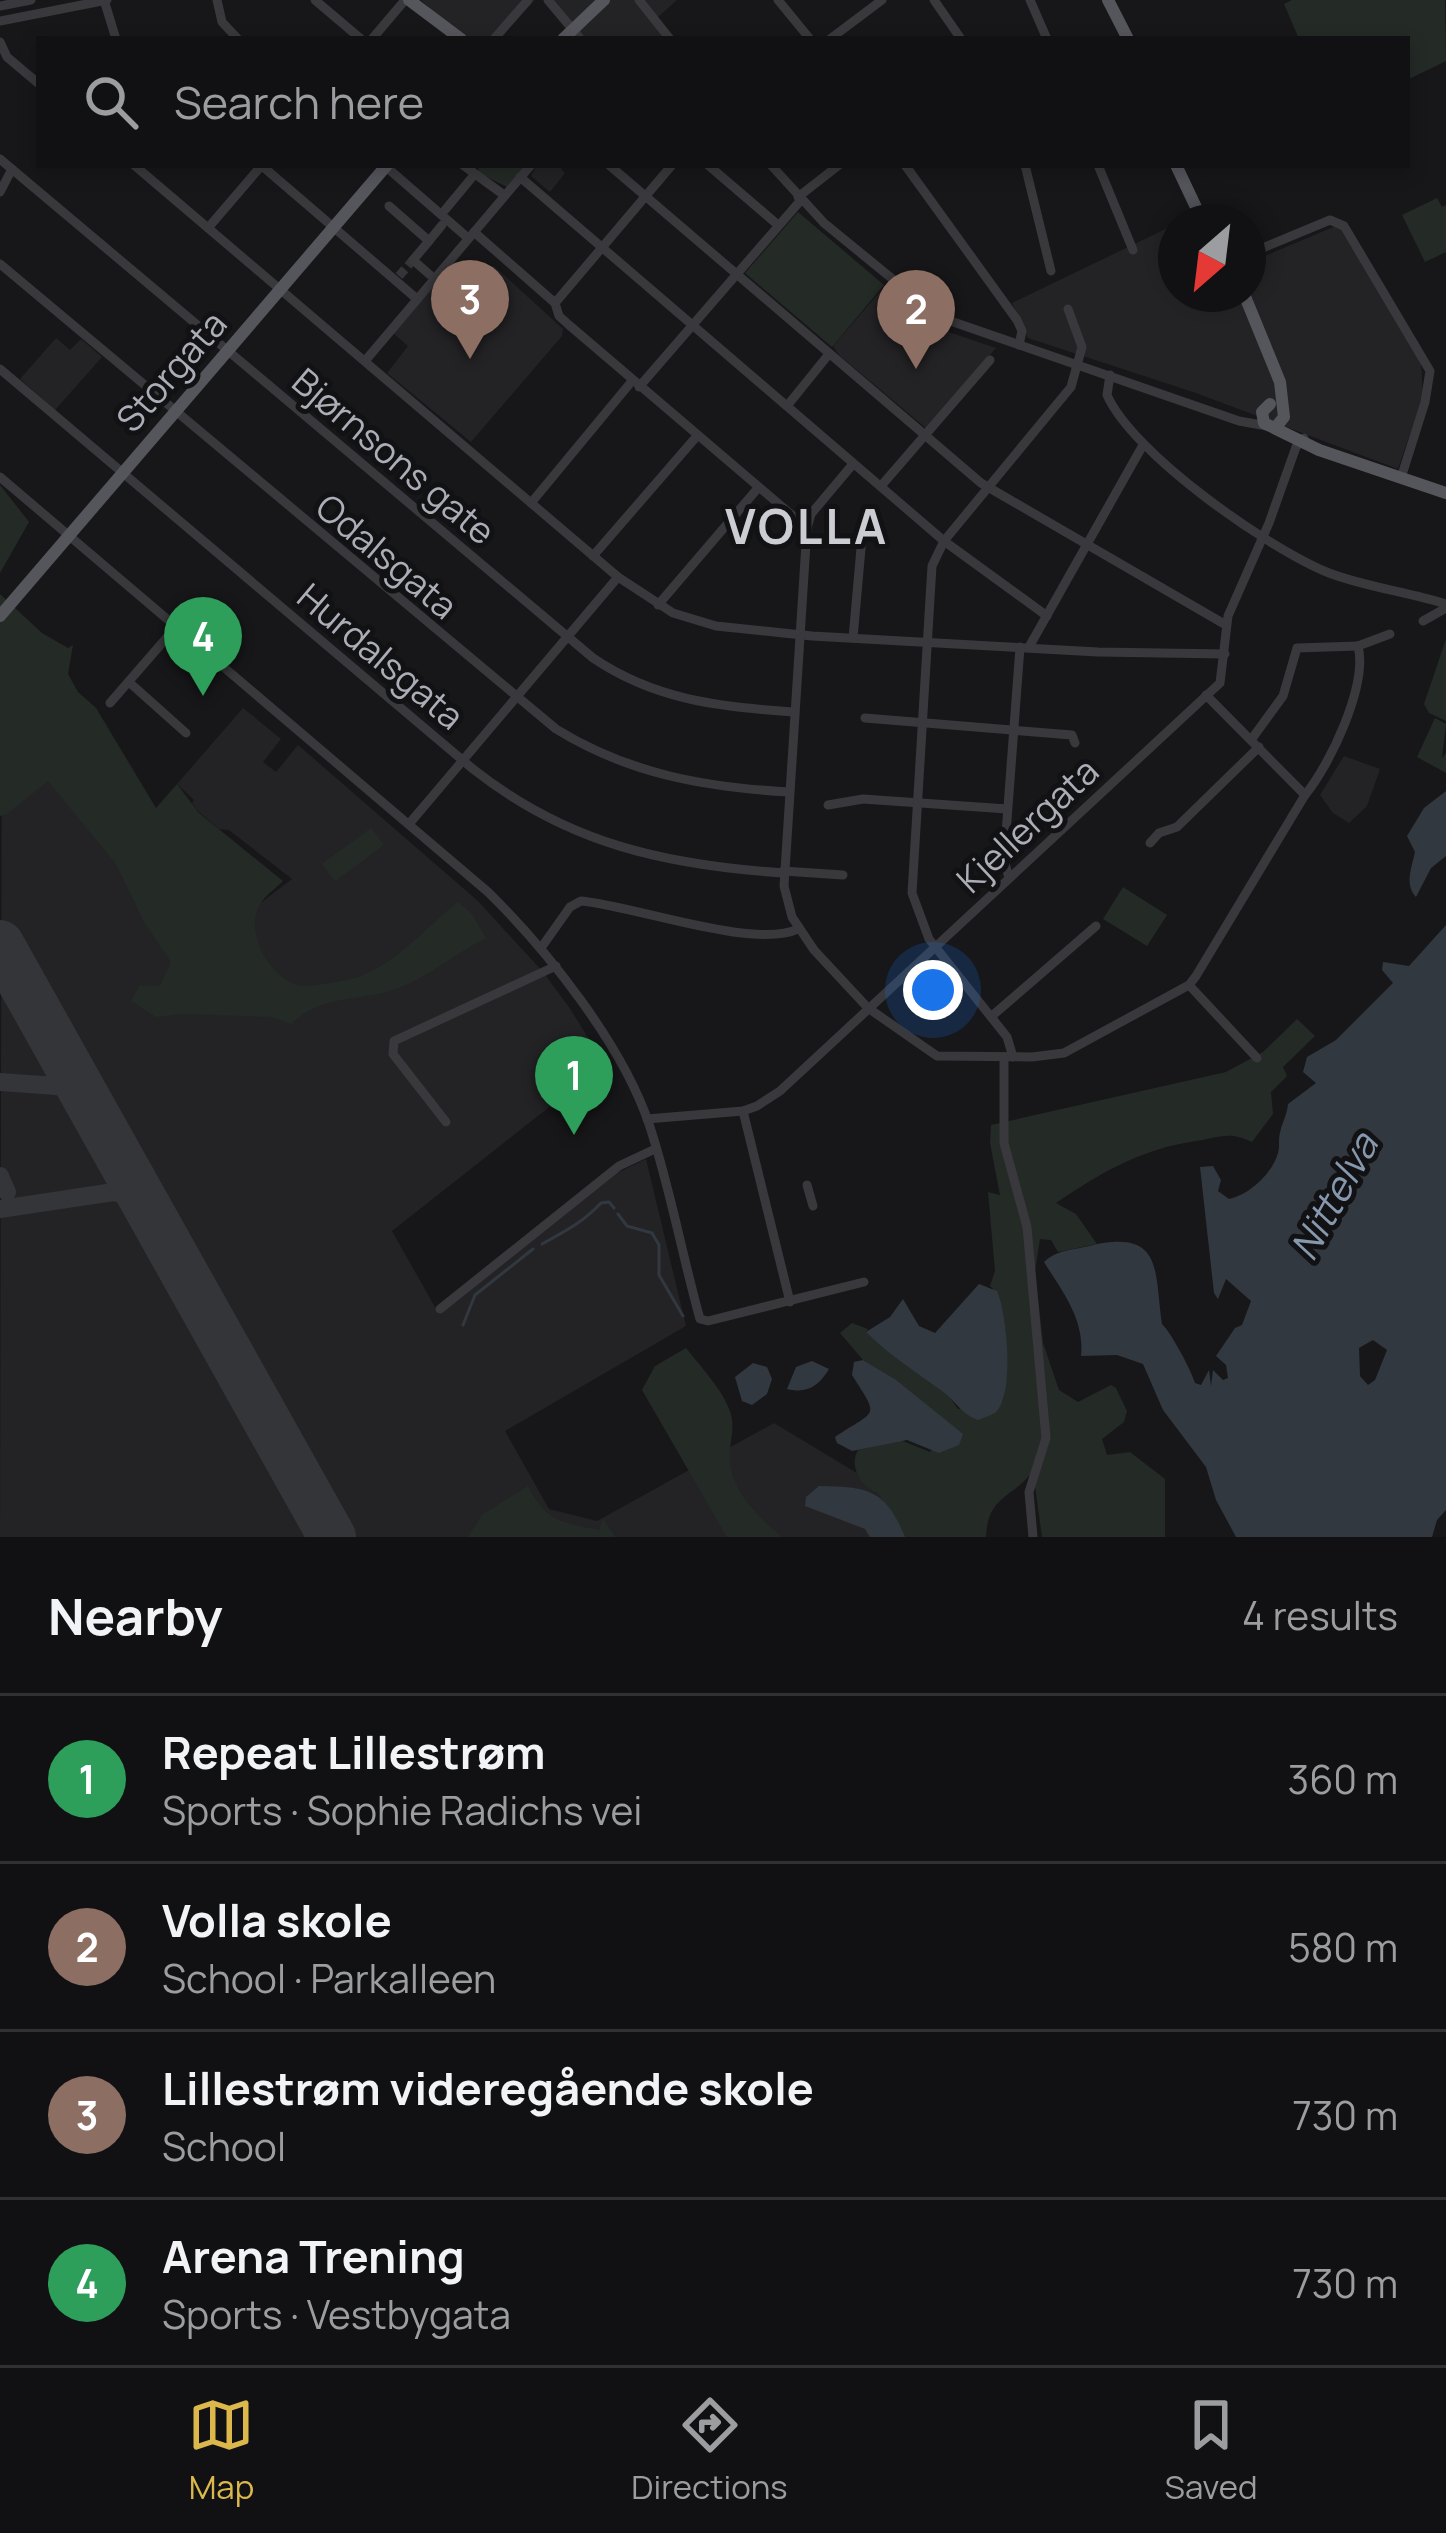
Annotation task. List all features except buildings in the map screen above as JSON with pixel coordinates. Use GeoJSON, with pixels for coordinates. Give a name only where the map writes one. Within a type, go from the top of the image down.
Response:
{"type":"FeatureCollection","features":[{"type":"Feature","properties":{"kind":"main road"},"geometry":{"type":"LineString","coordinates":[[407,0],[425,6],[458,36]]}},
{"type":"Feature","properties":{"kind":"main road"},"geometry":{"type":"LineString","coordinates":[[571,35],[604,0]]}},
{"type":"Feature","properties":{"kind":"main road"},"geometry":{"type":"LineString","coordinates":[[1104,0],[1117,36]]}},
{"type":"Feature","properties":{"kind":"main road"},"geometry":{"type":"LineString","coordinates":[[1104,0],[1126,36]]}},
{"type":"Feature","properties":{"kind":"main road","name":"Storgata"},"geometry":{"type":"LineString","coordinates":[[0,616],[383,168]]}},
{"type":"Feature","properties":{"kind":"main road"},"geometry":{"type":"LineString","coordinates":[[1182,168],[1199,204]]}},
{"type":"Feature","properties":{"kind":"main road"},"geometry":{"type":"LineString","coordinates":[[1248,312],[1280,382],[1274,416],[1306,443],[1446,493]]}},
{"type":"Feature","properties":{"kind":"street"},"geometry":{"type":"LineString","coordinates":[[0,6],[31,0]]}},
{"type":"Feature","properties":{"kind":"street"},"geometry":{"type":"LineString","coordinates":[[0,21],[105,0],[115,36]]}},
{"type":"Feature","properties":{"kind":"street"},"geometry":{"type":"LineString","coordinates":[[217,0],[222,22],[235,36]]}},
{"type":"Feature","properties":{"kind":"street"},"geometry":{"type":"LineString","coordinates":[[315,0],[357,36]]}},
{"type":"Feature","properties":{"kind":"street"},"geometry":{"type":"LineString","coordinates":[[375,36],[407,0]]}},
{"type":"Feature","properties":{"kind":"street"},"geometry":{"type":"LineString","coordinates":[[497,36],[529,0]]}},
{"type":"Feature","properties":{"kind":"street"},"geometry":{"type":"LineString","coordinates":[[548,0],[571,35]]}},
{"type":"Feature","properties":{"kind":"street"},"geometry":{"type":"LineString","coordinates":[[639,0],[668,36]]}},
{"type":"Feature","properties":{"kind":"street"},"geometry":{"type":"LineString","coordinates":[[834,36],[882,0]]}},
{"type":"Feature","properties":{"kind":"street"},"geometry":{"type":"LineString","coordinates":[[934,0],[959,36]]}},
{"type":"Feature","properties":{"kind":"street"},"geometry":{"type":"LineString","coordinates":[[1030,0],[1046,36]]}},
{"type":"Feature","properties":{"kind":"street"},"geometry":{"type":"LineString","coordinates":[[782,1],[808,36]]}},
{"type":"Feature","properties":{"kind":"street"},"geometry":{"type":"LineString","coordinates":[[1,48],[36,81]]}},
{"type":"Feature","properties":{"kind":"street","name":"Bjørnsons gate"},"geometry":{"type":"LineString","coordinates":[[0,159],[607,667],[662,694],[704,705],[793,712]]}},
{"type":"Feature","properties":{"kind":"street"},"geometry":{"type":"LineString","coordinates":[[138,168],[618,577],[658,605],[716,626],[800,635],[1225,654]]}},
{"type":"Feature","properties":{"kind":"street"},"geometry":{"type":"LineString","coordinates":[[208,228],[258,168]]}},
{"type":"Feature","properties":{"kind":"street"},"geometry":{"type":"LineString","coordinates":[[264,168],[417,299]]}},
{"type":"Feature","properties":{"kind":"street"},"geometry":{"type":"LineString","coordinates":[[390,168],[555,303],[559,316],[807,528]]}},
{"type":"Feature","properties":{"kind":"street"},"geometry":{"type":"LineString","coordinates":[[466,168],[504,196]]}},
{"type":"Feature","properties":{"kind":"street"},"geometry":{"type":"LineString","coordinates":[[365,361],[528,168]]}},
{"type":"Feature","properties":{"kind":"street"},"geometry":{"type":"LineString","coordinates":[[613,168],[988,489],[1226,625]]}},
{"type":"Feature","properties":{"kind":"street"},"geometry":{"type":"LineString","coordinates":[[555,303],[669,168]]}},
{"type":"Feature","properties":{"kind":"street"},"geometry":{"type":"LineString","coordinates":[[712,168],[778,225]]}},
{"type":"Feature","properties":{"kind":"street"},"geometry":{"type":"LineString","coordinates":[[774,168],[800,198],[931,312],[1078,368],[1223,414],[1274,416]]}},
{"type":"Feature","properties":{"kind":"street"},"geometry":{"type":"LineString","coordinates":[[531,503],[693,325],[800,198],[835,168]]}},
{"type":"Feature","properties":{"kind":"street"},"geometry":{"type":"LineString","coordinates":[[907,168],[1017,320],[1022,331],[1019,345]]}},
{"type":"Feature","properties":{"kind":"street"},"geometry":{"type":"LineString","coordinates":[[1026,168],[1051,272]]}},
{"type":"Feature","properties":{"kind":"street"},"geometry":{"type":"LineString","coordinates":[[1099,168],[1133,250]]}},
{"type":"Feature","properties":{"kind":"street"},"geometry":{"type":"LineString","coordinates":[[0,192],[12,169]]}},
{"type":"Feature","properties":{"kind":"street"},"geometry":{"type":"LineString","coordinates":[[445,209],[474,175]]}},
{"type":"Feature","properties":{"kind":"street"},"geometry":{"type":"LineString","coordinates":[[520,177],[944,541],[1047,616]]}},
{"type":"Feature","properties":{"kind":"street"},"geometry":{"type":"LineString","coordinates":[[389,206],[429,241]]}},
{"type":"Feature","properties":{"kind":"street"},"geometry":{"type":"LineString","coordinates":[[1266,248],[1330,220],[1339,221],[1426,361],[1430,378],[1401,478]]}},
{"type":"Feature","properties":{"kind":"street"},"geometry":{"type":"LineString","coordinates":[[430,274],[413,260],[442,225]]}},
{"type":"Feature","properties":{"kind":"street","name":"Odalsgata"},"geometry":{"type":"LineString","coordinates":[[0,264],[568,737],[630,766],[705,785],[788,792]]}},
{"type":"Feature","properties":{"kind":"street"},"geometry":{"type":"LineString","coordinates":[[1033,1537],[1029,1492],[1046,1438],[1027,1227],[1004,1144],[1007,1037],[928,939],[912,893],[932,566],[944,541],[1066,397],[1082,347],[1068,310]]}},
{"type":"Feature","properties":{"kind":"street"},"geometry":{"type":"LineString","coordinates":[[787,406],[830,354]]}},
{"type":"Feature","properties":{"kind":"street"},"geometry":{"type":"LineString","coordinates":[[881,486],[990,360]]}},
{"type":"Feature","properties":{"kind":"street","name":"Hurdalsgata"},"geometry":{"type":"LineString","coordinates":[[0,370],[464,761],[529,807],[608,844],[682,864],[843,875]]}},
{"type":"Feature","properties":{"kind":"street"},"geometry":{"type":"LineString","coordinates":[[1110,375],[1109,401],[1143,445],[1263,538],[1327,572],[1446,606]]}},
{"type":"Feature","properties":{"kind":"street"},"geometry":{"type":"LineString","coordinates":[[1430,378],[1446,380]]}},
{"type":"Feature","properties":{"kind":"street"},"geometry":{"type":"LineString","coordinates":[[593,556],[697,436]]}},
{"type":"Feature","properties":{"kind":"street","name":"Kjellergata"},"geometry":{"type":"LineString","coordinates":[[647,1119],[743,1111],[780,1090],[1207,695],[1224,674],[1226,625],[1306,443]]}},
{"type":"Feature","properties":{"kind":"street"},"geometry":{"type":"LineString","coordinates":[[1009,878],[1004,860],[1007,809],[1024,647],[1047,616],[1143,445]]}},
{"type":"Feature","properties":{"kind":"street"},"geometry":{"type":"LineString","coordinates":[[854,464],[811,514],[807,528],[783,872],[786,896],[798,929],[868,1008],[937,1056],[1064,1053],[1189,985],[1310,794],[1349,706],[1361,655],[1358,646]]}},
{"type":"Feature","properties":{"kind":"street"},"geometry":{"type":"LineString","coordinates":[[0,477],[410,824],[488,892],[541,947],[596,1024],[647,1119],[700,1319],[708,1321],[864,1282]]}},
{"type":"Feature","properties":{"kind":"street"},"geometry":{"type":"LineString","coordinates":[[658,605],[758,488]]}},
{"type":"Feature","properties":{"kind":"street"},"geometry":{"type":"LineString","coordinates":[[854,638],[862,537]]}},
{"type":"Feature","properties":{"kind":"street"},"geometry":{"type":"LineString","coordinates":[[410,824],[618,577]]}},
{"type":"Feature","properties":{"kind":"street"},"geometry":{"type":"LineString","coordinates":[[1423,621],[1446,606]]}},
{"type":"Feature","properties":{"kind":"street"},"geometry":{"type":"LineString","coordinates":[[110,703],[176,626]]}},
{"type":"Feature","properties":{"kind":"street"},"geometry":{"type":"LineString","coordinates":[[1150,843],[1159,832],[1177,827],[1255,744],[1282,696],[1298,648],[1358,646],[1390,634]]}},
{"type":"Feature","properties":{"kind":"street"},"geometry":{"type":"LineString","coordinates":[[130,682],[185,733]]}},
{"type":"Feature","properties":{"kind":"street"},"geometry":{"type":"LineString","coordinates":[[1207,695],[1310,794]]}},
{"type":"Feature","properties":{"kind":"street"},"geometry":{"type":"LineString","coordinates":[[865,718],[1072,735],[1075,743]]}},
{"type":"Feature","properties":{"kind":"street"},"geometry":{"type":"LineString","coordinates":[[828,805],[863,799],[1007,809]]}},
{"type":"Feature","properties":{"kind":"street"},"geometry":{"type":"LineString","coordinates":[[541,947],[570,907],[581,902],[726,929],[778,934],[798,929]]}},
{"type":"Feature","properties":{"kind":"street"},"geometry":{"type":"LineString","coordinates":[[992,1016],[1096,926]]}},
{"type":"Feature","properties":{"kind":"street"},"geometry":{"type":"LineString","coordinates":[[446,1122],[393,1054],[394,1041],[556,966]]}},
{"type":"Feature","properties":{"kind":"street"},"geometry":{"type":"LineString","coordinates":[[1189,985],[1260,1057],[1245,1065]]}},
{"type":"Feature","properties":{"kind":"street"},"geometry":{"type":"LineString","coordinates":[[743,1111],[790,1302]]}},
{"type":"Feature","properties":{"kind":"street"},"geometry":{"type":"LineString","coordinates":[[440,1309],[620,1166],[656,1149]]}},
{"type":"Feature","properties":{"kind":"street"},"geometry":{"type":"LineString","coordinates":[[807,1185],[813,1206]]}},
{"type":"Feature","properties":{"kind":"shaded area"},"geometry":{"type":"Polygon","coordinates":[[[421,0],[535,0],[502,36],[460,36],[421,0]]]}},
{"type":"Feature","properties":{"kind":"shaded area"},"geometry":{"type":"Polygon","coordinates":[[[545,0],[677,0],[658,17],[664,36],[580,36],[545,0]]]}},
{"type":"Feature","properties":{"kind":"shaded area"},"geometry":{"type":"Polygon","coordinates":[[[1292,0],[1445,0],[1446,61],[1410,79],[1410,36],[1298,36],[1284,4],[1292,0]]]}},
{"type":"Feature","properties":{"kind":"shaded area"},"geometry":{"type":"Polygon","coordinates":[[[478,168],[523,168],[507,187],[479,173],[478,168]]]}},
{"type":"Feature","properties":{"kind":"shaded area"},"geometry":{"type":"Polygon","coordinates":[[[535,168],[562,168],[565,173],[550,192],[531,176],[535,168]]]}},
{"type":"Feature","properties":{"kind":"shaded area"},"geometry":{"type":"Polygon","coordinates":[[[1437,198],[1442,207],[1446,205],[1446,252],[1425,262],[1402,215],[1437,198]]]}},
{"type":"Feature","properties":{"kind":"shaded area"},"geometry":{"type":"Polygon","coordinates":[[[798,212],[884,285],[832,347],[745,273],[798,212]]]}},
{"type":"Feature","properties":{"kind":"shaded area"},"geometry":{"type":"Polygon","coordinates":[[[1338,225],[1421,360],[1423,396],[1398,469],[1196,393],[1028,338],[1012,303],[1158,233],[1158,312],[1266,312],[1266,255],[1338,225]]]}},
{"type":"Feature","properties":{"kind":"shaded area"},"geometry":{"type":"Polygon","coordinates":[[[494,266],[563,329],[562,336],[471,442],[387,373],[408,346],[393,333],[448,270],[473,287],[494,266]]]}},
{"type":"Feature","properties":{"kind":"shaded area"},"geometry":{"type":"Polygon","coordinates":[[[885,286],[943,330],[996,348],[926,428],[833,346],[885,286]]]}},
{"type":"Feature","properties":{"kind":"shaded area"},"geometry":{"type":"Polygon","coordinates":[[[56,338],[70,350],[81,339],[102,357],[55,410],[20,379],[56,338]]]}},
{"type":"Feature","properties":{"kind":"shaded area"},"geometry":{"type":"Polygon","coordinates":[[[0,485],[29,522],[0,573],[0,485]]]}},
{"type":"Feature","properties":{"kind":"shaded area"},"geometry":{"type":"Polygon","coordinates":[[[0,594],[42,633],[68,648],[73,645],[68,674],[78,692],[96,708],[156,808],[177,784],[199,813],[283,881],[260,904],[255,930],[270,964],[287,980],[316,985],[368,973],[396,956],[458,902],[472,914],[486,938],[408,984],[328,1003],[291,1024],[272,1017],[156,1017],[131,1001],[140,985],[160,986],[171,962],[143,920],[116,864],[48,781],[0,816],[0,594]]]}},
{"type":"Feature","properties":{"kind":"shaded area"},"geometry":{"type":"Polygon","coordinates":[[[2,627],[96,708],[225,930],[292,879],[229,830],[219,829],[177,784],[243,708],[281,739],[263,762],[276,772],[298,745],[478,901],[571,1010],[604,1064],[392,1231],[439,1314],[617,1173],[646,1159],[686,1326],[505,1431],[549,1509],[597,1521],[774,1423],[900,1499],[911,1537],[0,1537],[2,627]]]}},
{"type":"Feature","properties":{"kind":"shaded area"},"geometry":{"type":"Polygon","coordinates":[[[1446,639],[1446,721],[1429,713],[1424,704],[1446,639]]]}},
{"type":"Feature","properties":{"kind":"shaded area"},"geometry":{"type":"Polygon","coordinates":[[[1435,718],[1446,724],[1442,758],[1446,753],[1446,773],[1417,757],[1435,718]]]}},
{"type":"Feature","properties":{"kind":"shaded area"},"geometry":{"type":"Polygon","coordinates":[[[1344,756],[1380,769],[1367,806],[1349,823],[1333,813],[1320,795],[1344,756]]]}},
{"type":"Feature","properties":{"kind":"shaded area"},"geometry":{"type":"Polygon","coordinates":[[[371,828],[384,845],[335,881],[322,864],[371,828]]]}},
{"type":"Feature","properties":{"kind":"shaded area"},"geometry":{"type":"Polygon","coordinates":[[[1123,887],[1167,915],[1147,946],[1103,919],[1123,887]]]}},
{"type":"Feature","properties":{"kind":"shaded area"},"geometry":{"type":"Polygon","coordinates":[[[1297,1019],[1315,1036],[1283,1067],[1287,1076],[1271,1092],[1273,1114],[1252,1142],[1219,1137],[1157,1150],[1123,1163],[1056,1203],[1076,1214],[1097,1244],[1058,1252],[1051,1240],[1040,1239],[1035,1271],[1043,1343],[1059,1390],[1078,1402],[1111,1385],[1116,1388],[1127,1411],[1124,1422],[1102,1439],[1107,1455],[1130,1452],[1165,1479],[1165,1537],[1042,1537],[1033,1471],[996,1505],[986,1537],[905,1537],[878,1493],[858,1476],[855,1456],[858,1450],[898,1439],[930,1452],[947,1422],[895,1379],[863,1360],[840,1333],[852,1323],[868,1329],[948,1395],[958,1409],[1003,1401],[1005,1323],[990,1286],[995,1271],[988,1192],[1000,1195],[991,1125],[1226,1072],[1263,1052],[1297,1019]]]}},
{"type":"Feature","properties":{"kind":"shaded area"},"geometry":{"type":"Polygon","coordinates":[[[686,1348],[717,1386],[730,1411],[735,1482],[756,1513],[782,1537],[727,1537],[642,1390],[655,1366],[686,1348]]]}},
{"type":"Feature","properties":{"kind":"shaded area"},"geometry":{"type":"Polygon","coordinates":[[[528,1486],[548,1514],[599,1530],[603,1519],[615,1537],[468,1537],[482,1515],[528,1486]]]}},
{"type":"Feature","properties":{"kind":"water"},"geometry":{"type":"Polygon","coordinates":[[[1446,791],[1446,856],[1431,868],[1416,897],[1410,881],[1415,852],[1407,836],[1424,808],[1446,791]]]}},
{"type":"Feature","properties":{"kind":"water","name":"Nittelva"},"geometry":{"type":"Polygon","coordinates":[[[1446,925],[1446,1510],[1432,1537],[1236,1537],[1216,1500],[1206,1467],[1163,1410],[1143,1364],[1117,1355],[1081,1356],[1076,1318],[1044,1262],[1065,1251],[1113,1242],[1143,1249],[1155,1271],[1162,1324],[1195,1383],[1201,1385],[1209,1370],[1211,1386],[1213,1370],[1223,1380],[1228,1378],[1226,1365],[1216,1356],[1242,1325],[1251,1301],[1226,1279],[1218,1299],[1214,1293],[1200,1167],[1213,1166],[1221,1180],[1218,1191],[1229,1199],[1259,1182],[1278,1153],[1288,1104],[1316,1083],[1303,1072],[1307,1057],[1336,1040],[1393,983],[1382,970],[1383,962],[1409,966],[1446,925]],[[1373,1340],[1359,1348],[1360,1376],[1368,1385],[1375,1380],[1387,1350],[1373,1340]]]}},
{"type":"Feature","properties":{"kind":"water"},"geometry":{"type":"Polygon","coordinates":[[[979,1284],[997,1291],[1001,1302],[1007,1372],[1002,1403],[996,1412],[978,1420],[866,1332],[890,1317],[903,1299],[919,1326],[935,1333],[979,1284]]]}},
{"type":"Feature","properties":{"kind":"water"},"geometry":{"type":"Polygon","coordinates":[[[863,1360],[895,1379],[963,1434],[959,1445],[939,1453],[907,1440],[852,1451],[837,1443],[835,1437],[870,1412],[852,1375],[854,1362],[863,1360]]]}},
{"type":"Feature","properties":{"kind":"water"},"geometry":{"type":"Polygon","coordinates":[[[812,1361],[829,1369],[821,1380],[806,1389],[787,1389],[796,1367],[812,1361]]]}},
{"type":"Feature","properties":{"kind":"water"},"geometry":{"type":"Polygon","coordinates":[[[753,1363],[767,1367],[772,1379],[767,1394],[752,1405],[742,1401],[735,1377],[753,1363]]]}},
{"type":"Feature","properties":{"kind":"water"},"geometry":{"type":"Polygon","coordinates":[[[819,1486],[872,1494],[890,1508],[905,1537],[870,1537],[865,1529],[805,1506],[806,1497],[819,1486]]]}},
{"type":"Feature","properties":{"kind":"waterway"},"geometry":{"type":"LineString","coordinates":[[542,1244],[601,1203],[609,1202],[614,1208]]}},
{"type":"Feature","properties":{"kind":"waterway"},"geometry":{"type":"LineString","coordinates":[[618,1214],[627,1226],[652,1233],[659,1245],[659,1275],[683,1316]]}},
{"type":"Feature","properties":{"kind":"waterway"},"geometry":{"type":"LineString","coordinates":[[463,1325],[475,1295],[533,1249]]}},
{"type":"Feature","properties":{"kind":"taxiway"},"geometry":{"type":"LineString","coordinates":[[67,1064],[66,1082],[56,1086],[79,1091],[88,1101]]}},
{"type":"Feature","properties":{"kind":"taxiway"},"geometry":{"type":"LineString","coordinates":[[0,1082],[56,1086]]}},
{"type":"Feature","properties":{"kind":"taxiway"},"geometry":{"type":"LineString","coordinates":[[117,1193],[125,1186],[124,1165]]}},
{"type":"Feature","properties":{"kind":"taxiway"},"geometry":{"type":"LineString","coordinates":[[0,1176],[7,1192]]}},
{"type":"Feature","properties":{"kind":"taxiway"},"geometry":{"type":"LineString","coordinates":[[0,1209],[127,1190],[145,1202]]}},
{"type":"Feature","properties":{"kind":"runway"},"geometry":{"type":"LineString","coordinates":[[0,944],[332,1537]]}},
{"type":"Feature","properties":{"kind":"tunnel"},"geometry":{"type":"LineString","coordinates":[[399,276],[413,260]]}},
{"type":"Feature","properties":{"kind":"place","name":"Lillestrøm videregående skole"},"geometry":{"type":"Point","coordinates":[470,359]}},
{"type":"Feature","properties":{"kind":"place","name":"Volla skole"},"geometry":{"type":"Point","coordinates":[916,369]}},
{"type":"Feature","properties":{"kind":"place","name":"Arena Trening"},"geometry":{"type":"Point","coordinates":[203,696]}},
{"type":"Feature","properties":{"kind":"place","name":"Repeat Lillestrøm"},"geometry":{"type":"Point","coordinates":[574,1135]}},
{"type":"Feature","properties":{"kind":"district","name":"VOLLA"},"geometry":{"type":"Point","coordinates":[807,525]}}]}
